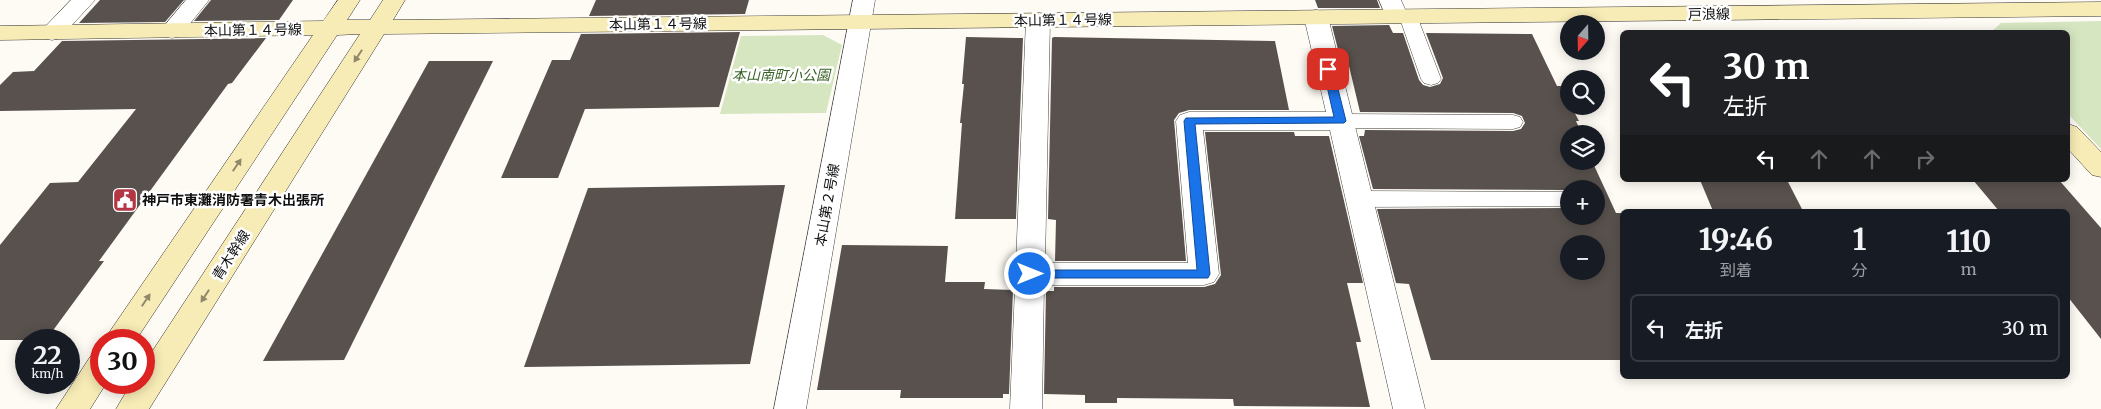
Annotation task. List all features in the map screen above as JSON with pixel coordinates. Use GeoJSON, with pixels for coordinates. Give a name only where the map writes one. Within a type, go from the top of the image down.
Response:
{"type":"FeatureCollection","features":[{"type":"Feature","properties":{"kind":"street"},"geometry":{"type":"LineString","coordinates":[[52,32],[84,0]]}},
{"type":"Feature","properties":{"kind":"street"},"geometry":{"type":"LineString","coordinates":[[172,32],[198,0]]}},
{"type":"Feature","properties":{"kind":"street"},"geometry":{"type":"LineString","coordinates":[[126,329],[349,0]]}},
{"type":"Feature","properties":{"kind":"street","name":"青木幹線"},"geometry":{"type":"LineString","coordinates":[[132,409],[394,0]]}},
{"type":"Feature","properties":{"kind":"street"},"geometry":{"type":"LineString","coordinates":[[1948,6],[1971,30]]}},
{"type":"Feature","properties":{"kind":"street","name":"戸浪線"},"geometry":{"type":"LineString","coordinates":[[1316,17],[1398,11],[1948,6],[2101,9]]}},
{"type":"Feature","properties":{"kind":"street","name":"本山第１４号線"},"geometry":{"type":"LineString","coordinates":[[0,33],[172,32],[377,27],[862,11],[1038,20],[1316,17]]}},
{"type":"Feature","properties":{"kind":"street","name":"本山第２号線"},"geometry":{"type":"LineString","coordinates":[[790,409],[862,11]]}},
{"type":"Feature","properties":{"kind":"street"},"geometry":{"type":"LineString","coordinates":[[1316,17],[1410,409]]}},
{"type":"Feature","properties":{"kind":"street"},"geometry":{"type":"LineString","coordinates":[[1026,409],[1038,20]]}},
{"type":"Feature","properties":{"kind":"street"},"geometry":{"type":"LineString","coordinates":[[1030,274],[1204,274],[1189,121],[1340,121]]}},
{"type":"Feature","properties":{"kind":"street"},"geometry":{"type":"LineString","coordinates":[[2070,135],[2101,168]]}},
{"type":"Feature","properties":{"kind":"street"},"geometry":{"type":"LineString","coordinates":[[72,409],[90,382]]}},
{"type":"Feature","properties":{"kind":"lane"},"geometry":{"type":"LineString","coordinates":[[1398,11],[1431,79]]}},
{"type":"Feature","properties":{"kind":"lane"},"geometry":{"type":"LineString","coordinates":[[1340,121],[1513,122]]}},
{"type":"Feature","properties":{"kind":"lane"},"geometry":{"type":"LineString","coordinates":[[1359,199],[1560,200]]}},
{"type":"Feature","properties":{"kind":"green space"},"geometry":{"type":"Polygon","coordinates":[[[2101,21],[2101,149],[2070,116],[2070,30],[1993,30],[2001,23],[2101,21]]]}},
{"type":"Feature","properties":{"kind":"green space","name":"本山南町小公園"},"geometry":{"type":"Polygon","coordinates":[[[823,35],[842,45],[826,113],[720,114],[741,36],[823,35]]]}},
{"type":"Feature","properties":{"kind":"building"},"geometry":{"type":"Polygon","coordinates":[[[100,0],[184,0],[165,22],[79,23],[100,0]]]}},
{"type":"Feature","properties":{"kind":"building"},"geometry":{"type":"Polygon","coordinates":[[[211,0],[293,0],[279,20],[194,21],[211,0]]]}},
{"type":"Feature","properties":{"kind":"building"},"geometry":{"type":"Polygon","coordinates":[[[596,0],[749,0],[745,14],[589,16],[596,0]]]}},
{"type":"Feature","properties":{"kind":"building"},"geometry":{"type":"Polygon","coordinates":[[[1315,0],[1377,0],[1380,8],[1318,8],[1315,0]]]}},
{"type":"Feature","properties":{"kind":"building"},"geometry":{"type":"Polygon","coordinates":[[[1389,25],[1393,33],[1403,33],[1419,80],[1423,85],[1430,87],[1440,84],[1443,78],[1426,33],[1532,34],[1557,86],[1560,86],[1560,115],[1576,115],[1579,121],[1576,121],[1578,125],[1560,125],[1560,170],[1596,170],[1601,180],[1560,180],[1560,190],[1373,189],[1359,136],[1364,136],[1365,130],[1513,131],[1521,129],[1525,123],[1522,116],[1513,113],[1360,112],[1349,66],[1342,65],[1332,26],[1389,25]]]}},
{"type":"Feature","properties":{"kind":"building"},"geometry":{"type":"Polygon","coordinates":[[[740,32],[719,107],[585,109],[558,178],[501,178],[552,60],[570,60],[581,34],[740,32]]]}},
{"type":"Feature","properties":{"kind":"building"},"geometry":{"type":"Polygon","coordinates":[[[966,37],[1023,38],[1016,219],[955,219],[966,37]]]}},
{"type":"Feature","properties":{"kind":"building"},"geometry":{"type":"Polygon","coordinates":[[[266,38],[232,83],[228,84],[99,261],[104,261],[54,329],[15,329],[15,340],[0,340],[0,245],[50,183],[78,182],[136,109],[0,111],[0,85],[13,72],[34,71],[62,41],[266,38]]]}},
{"type":"Feature","properties":{"kind":"building"},"geometry":{"type":"Polygon","coordinates":[[[1052,38],[1275,41],[1289,110],[1189,110],[1179,113],[1174,120],[1186,261],[1055,261],[1056,220],[1048,219],[1052,38]]]}},
{"type":"Feature","properties":{"kind":"building"},"geometry":{"type":"Polygon","coordinates":[[[429,61],[493,61],[344,360],[263,361],[429,61]]]}},
{"type":"Feature","properties":{"kind":"building"},"geometry":{"type":"Polygon","coordinates":[[[1205,132],[1294,132],[1295,136],[1329,136],[1363,283],[1347,283],[1361,342],[1356,342],[1370,407],[1234,406],[1233,399],[1117,398],[1117,403],[1085,403],[1085,395],[1044,394],[1046,291],[1054,291],[1054,287],[1204,287],[1215,284],[1221,275],[1205,132]]]}},
{"type":"Feature","properties":{"kind":"building"},"geometry":{"type":"Polygon","coordinates":[[[1701,182],[1788,182],[1802,209],[1712,209],[1701,182]]]}},
{"type":"Feature","properties":{"kind":"building"},"geometry":{"type":"Polygon","coordinates":[[[1975,182],[2061,182],[2101,228],[2101,339],[2070,300],[2070,209],[1997,209],[1975,182]]]}},
{"type":"Feature","properties":{"kind":"building"},"geometry":{"type":"Polygon","coordinates":[[[785,185],[750,364],[524,367],[588,188],[785,185]]]}},
{"type":"Feature","properties":{"kind":"building"},"geometry":{"type":"Polygon","coordinates":[[[1605,189],[1616,213],[1620,213],[1620,360],[1431,360],[1409,284],[1396,283],[1377,209],[1560,208],[1560,225],[1605,225],[1605,189]]]}},
{"type":"Feature","properties":{"kind":"building"},"geometry":{"type":"Polygon","coordinates":[[[842,245],[948,246],[945,282],[985,282],[984,289],[1013,290],[1009,394],[1003,394],[1003,398],[900,398],[901,390],[817,390],[842,245]]]}},
{"type":"Feature","properties":{"kind":"place","name":"神戸市東灘消防署青木出張所"},"geometry":{"type":"Point","coordinates":[125,200]}},
{"type":"Feature","properties":{"kind":"route"},"geometry":{"type":"LineString","coordinates":[[1030,274],[1204,274],[1189,121],[1340,121],[1328,69]]}}]}
